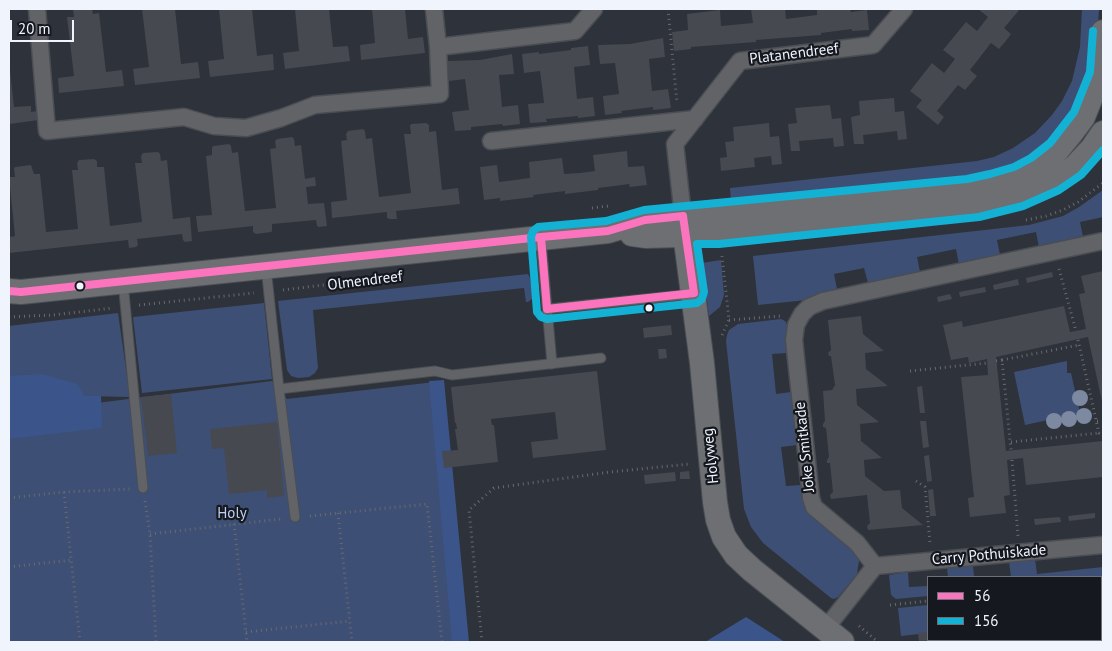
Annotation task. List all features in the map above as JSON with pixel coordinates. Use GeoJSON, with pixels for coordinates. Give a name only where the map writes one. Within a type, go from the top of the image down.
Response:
{"type":"FeatureCollection","features":[{"type":"Feature","properties":{"kind":"street"},"geometry":{"type":"LineString","coordinates":[[37,9],[47,131],[184,117],[214,126],[246,128],[315,105],[440,94],[434,9]]}},
{"type":"Feature","properties":{"kind":"street"},"geometry":{"type":"LineString","coordinates":[[438,47],[576,31],[594,9]]}},
{"type":"Feature","properties":{"kind":"street","name":"Platanendreef"},"geometry":{"type":"LineString","coordinates":[[686,236],[675,144],[740,61],[873,45],[904,9]]}},
{"type":"Feature","properties":{"kind":"street","name":"Olmendreef"},"geometry":{"type":"LineString","coordinates":[[686,236],[968,189],[1018,176],[1037,166],[1057,150],[1083,117],[1100,74],[1103,32]]}},
{"type":"Feature","properties":{"kind":"street"},"geometry":{"type":"LineString","coordinates":[[491,142],[695,119]]}},
{"type":"Feature","properties":{"kind":"street","name":"Olmendreef"},"geometry":{"type":"LineString","coordinates":[[9,291],[21,292],[122,282],[608,231],[645,220],[686,236],[978,207],[1020,197],[1054,182],[1075,166],[1092,149],[1103,133]]}},
{"type":"Feature","properties":{"kind":"street","name":"Holyweg"},"geometry":{"type":"LineString","coordinates":[[686,236],[718,520],[724,537],[732,549],[752,570],[836,627]]}},
{"type":"Feature","properties":{"kind":"street"},"geometry":{"type":"LineString","coordinates":[[802,314],[809,307],[823,300],[1103,241]]}},
{"type":"Feature","properties":{"kind":"street","name":"Joke Smitkade"},"geometry":{"type":"LineString","coordinates":[[802,314],[796,324],[794,340],[811,498],[814,506],[857,543],[875,566]]}},
{"type":"Feature","properties":{"kind":"street","name":"Carry Pothuiskade"},"geometry":{"type":"LineString","coordinates":[[875,566],[1103,545]]}},
{"type":"Feature","properties":{"kind":"street"},"geometry":{"type":"LineString","coordinates":[[836,627],[875,566]]}},
{"type":"Feature","properties":{"kind":"lane"},"geometry":{"type":"LineString","coordinates":[[541,237],[552,364]]}},
{"type":"Feature","properties":{"kind":"lane"},"geometry":{"type":"LineString","coordinates":[[266,266],[279,389],[296,517]]}},
{"type":"Feature","properties":{"kind":"lane"},"geometry":{"type":"LineString","coordinates":[[122,282],[143,488]]}},
{"type":"Feature","properties":{"kind":"lane"},"geometry":{"type":"LineString","coordinates":[[546,309],[694,294]]}},
{"type":"Feature","properties":{"kind":"lane"},"geometry":{"type":"LineString","coordinates":[[279,389],[435,371],[452,375],[602,358]]}},
{"type":"Feature","properties":{"kind":"path"},"geometry":{"type":"LineString","coordinates":[[668,9],[678,121]]}},
{"type":"Feature","properties":{"kind":"path"},"geometry":{"type":"LineString","coordinates":[[686,236],[722,252],[729,320],[720,338]]}},
{"type":"Feature","properties":{"kind":"path"},"geometry":{"type":"LineString","coordinates":[[1054,252],[1076,331]]}},
{"type":"Feature","properties":{"kind":"path","name":"Olmendreef"},"geometry":{"type":"LineString","coordinates":[[9,317],[53,315],[338,284]]}},
{"type":"Feature","properties":{"kind":"path"},"geometry":{"type":"LineString","coordinates":[[729,320],[802,314]]}},
{"type":"Feature","properties":{"kind":"path"},"geometry":{"type":"LineString","coordinates":[[1010,442],[1101,433],[1078,340]]}},
{"type":"Feature","properties":{"kind":"path"},"geometry":{"type":"LineString","coordinates":[[996,361],[1079,345]]}},
{"type":"Feature","properties":{"kind":"path"},"geometry":{"type":"LineString","coordinates":[[1002,360],[1011,450]]}},
{"type":"Feature","properties":{"kind":"path"},"geometry":{"type":"LineString","coordinates":[[910,371],[987,363]]}},
{"type":"Feature","properties":{"kind":"path"},"geometry":{"type":"LineString","coordinates":[[1097,421],[1103,420]]}},
{"type":"Feature","properties":{"kind":"path"},"geometry":{"type":"LineString","coordinates":[[1012,460],[1016,512]]}},
{"type":"Feature","properties":{"kind":"path"},"geometry":{"type":"LineString","coordinates":[[482,642],[469,510],[494,488],[610,472],[712,462]]}},
{"type":"Feature","properties":{"kind":"path"},"geometry":{"type":"LineString","coordinates":[[916,481],[925,487],[932,560]]}},
{"type":"Feature","properties":{"kind":"path"},"geometry":{"type":"LineString","coordinates":[[9,498],[64,492],[143,488],[150,534],[156,642]]}},
{"type":"Feature","properties":{"kind":"path"},"geometry":{"type":"LineString","coordinates":[[64,492],[80,642]]}},
{"type":"Feature","properties":{"kind":"path"},"geometry":{"type":"LineString","coordinates":[[150,534],[427,504],[442,642]]}},
{"type":"Feature","properties":{"kind":"path"},"geometry":{"type":"LineString","coordinates":[[338,513],[352,642]]}},
{"type":"Feature","properties":{"kind":"path"},"geometry":{"type":"LineString","coordinates":[[234,524],[247,642]]}},
{"type":"Feature","properties":{"kind":"path"},"geometry":{"type":"LineString","coordinates":[[9,567],[72,560]]}},
{"type":"Feature","properties":{"kind":"path"},"geometry":{"type":"LineString","coordinates":[[890,605],[927,601]]}},
{"type":"Feature","properties":{"kind":"path"},"geometry":{"type":"LineString","coordinates":[[246,632],[350,621]]}},
{"type":"Feature","properties":{"kind":"path"},"geometry":{"type":"LineString","coordinates":[[836,627],[878,642]]}},
{"type":"Feature","properties":{"kind":"green space"},"geometry":{"type":"Polygon","coordinates":[[[1082,9],[1099,9],[1096,56],[1086,94],[1044,150],[993,177],[731,201],[730,188],[977,161],[994,157],[1013,148],[1035,133],[1052,115],[1062,101],[1072,81],[1080,47],[1082,9]]]}},
{"type":"Feature","properties":{"kind":"green space"},"geometry":{"type":"Polygon","coordinates":[[[1103,190],[1103,217],[1080,222],[1083,237],[1039,247],[1036,232],[997,240],[1000,255],[959,264],[956,249],[917,257],[920,272],[868,283],[864,268],[834,274],[837,289],[820,293],[807,300],[758,305],[753,256],[1029,225],[1063,216],[1103,190]]]}},
{"type":"Feature","properties":{"kind":"green space"},"geometry":{"type":"Polygon","coordinates":[[[721,260],[724,295],[720,307],[709,316],[702,263],[721,260]]]}},
{"type":"Feature","properties":{"kind":"green space"},"geometry":{"type":"Polygon","coordinates":[[[528,274],[533,296],[528,302],[526,302],[524,288],[313,310],[318,368],[309,377],[298,378],[291,376],[287,370],[278,301],[528,274]]]}},
{"type":"Feature","properties":{"kind":"green space"},"geometry":{"type":"Polygon","coordinates":[[[264,303],[272,379],[142,393],[133,317],[264,303]]]}},
{"type":"Feature","properties":{"kind":"green space"},"geometry":{"type":"Polygon","coordinates":[[[118,313],[130,397],[85,396],[9,376],[9,326],[118,313]]]}},
{"type":"Feature","properties":{"kind":"green space"},"geometry":{"type":"Polygon","coordinates":[[[781,319],[788,326],[786,336],[787,353],[772,354],[776,394],[791,392],[797,445],[781,447],[786,486],[801,485],[805,504],[809,512],[856,553],[859,561],[857,574],[838,597],[834,599],[763,543],[751,527],[744,509],[726,341],[727,335],[729,330],[738,324],[781,319]]]}},
{"type":"Feature","properties":{"kind":"green space"},"geometry":{"type":"Polygon","coordinates":[[[1067,361],[1067,373],[1071,373],[1080,413],[1025,425],[1014,372],[1067,361]]]}},
{"type":"Feature","properties":{"kind":"green space","name":"Holy"},"geometry":{"type":"Polygon","coordinates":[[[272,381],[287,399],[435,382],[460,642],[9,642],[9,414],[272,381]]]}},
{"type":"Feature","properties":{"kind":"green space"},"geometry":{"type":"Polygon","coordinates":[[[1035,559],[1037,574],[1103,567],[1103,578],[1102,576],[1011,576],[1009,562],[1035,559]]]}},
{"type":"Feature","properties":{"kind":"green space"},"geometry":{"type":"Polygon","coordinates":[[[973,566],[974,576],[948,576],[947,568],[973,566]]]}},
{"type":"Feature","properties":{"kind":"green space"},"geometry":{"type":"Polygon","coordinates":[[[908,572],[909,587],[927,586],[927,596],[896,599],[891,595],[889,575],[908,572]]]}},
{"type":"Feature","properties":{"kind":"green space"},"geometry":{"type":"Polygon","coordinates":[[[927,605],[927,633],[901,636],[898,608],[927,605]]]}},
{"type":"Feature","properties":{"kind":"shaded area"},"geometry":{"type":"Polygon","coordinates":[[[42,374],[77,384],[85,396],[101,396],[102,428],[9,439],[9,376],[42,374]]]}},
{"type":"Feature","properties":{"kind":"shaded area"},"geometry":{"type":"Polygon","coordinates":[[[444,380],[469,642],[452,642],[429,381],[444,380]]]}},
{"type":"Feature","properties":{"kind":"shaded area"},"geometry":{"type":"Polygon","coordinates":[[[746,617],[785,642],[705,642],[746,617]]]}},
{"type":"Feature","properties":{"kind":"building"},"geometry":{"type":"Polygon","coordinates":[[[73,9],[92,9],[93,14],[99,13],[106,72],[122,70],[124,86],[59,93],[58,78],[74,76],[67,17],[74,17],[73,9]]]}},
{"type":"Feature","properties":{"kind":"building"},"geometry":{"type":"Polygon","coordinates":[[[142,9],[175,9],[181,64],[198,62],[200,78],[135,85],[133,69],[149,67],[142,9]]]}},
{"type":"Feature","properties":{"kind":"building"},"geometry":{"type":"Polygon","coordinates":[[[219,9],[252,9],[257,56],[273,54],[274,70],[210,77],[208,61],[224,59],[219,9]]]}},
{"type":"Feature","properties":{"kind":"building"},"geometry":{"type":"Polygon","coordinates":[[[295,9],[329,9],[333,47],[348,46],[350,61],[285,69],[283,53],[299,51],[295,9]]]}},
{"type":"Feature","properties":{"kind":"building"},"geometry":{"type":"Polygon","coordinates":[[[372,9],[405,9],[408,39],[423,37],[425,53],[361,60],[360,45],[375,43],[372,9]]]}},
{"type":"Feature","properties":{"kind":"building"},"geometry":{"type":"Polygon","coordinates":[[[751,9],[785,9],[786,19],[817,15],[817,9],[850,9],[851,12],[867,10],[869,30],[852,31],[852,29],[821,33],[821,35],[691,47],[691,49],[674,51],[672,32],[688,30],[687,14],[720,10],[721,26],[753,23],[751,9]]]}},
{"type":"Feature","properties":{"kind":"building"},"geometry":{"type":"Polygon","coordinates":[[[978,9],[1020,9],[1004,28],[1011,34],[1005,42],[999,49],[991,43],[970,70],[977,76],[965,90],[958,85],[937,111],[944,117],[938,125],[916,107],[922,100],[910,91],[932,63],[944,73],[955,59],[943,50],[966,22],[977,31],[988,17],[978,9]]]}},
{"type":"Feature","properties":{"kind":"building"},"geometry":{"type":"Polygon","coordinates":[[[663,38],[665,57],[649,59],[652,91],[668,89],[671,108],[653,110],[653,107],[605,115],[603,96],[619,94],[615,63],[600,64],[598,45],[630,44],[663,38]]]}},
{"type":"Feature","properties":{"kind":"building"},"geometry":{"type":"Polygon","coordinates":[[[588,46],[590,65],[574,67],[577,99],[593,97],[595,116],[546,119],[547,122],[530,123],[528,104],[544,103],[540,71],[524,73],[522,54],[539,52],[539,54],[588,46]]]}},
{"type":"Feature","properties":{"kind":"building"},"geometry":{"type":"Polygon","coordinates":[[[512,54],[514,74],[499,75],[502,107],[518,105],[520,124],[471,127],[471,130],[455,131],[452,112],[469,110],[465,79],[449,81],[447,61],[480,60],[512,54]]]}},
{"type":"Feature","properties":{"kind":"building"},"geometry":{"type":"Polygon","coordinates":[[[9,70],[14,107],[31,106],[31,112],[38,111],[39,120],[9,124],[9,70]]]}},
{"type":"Feature","properties":{"kind":"building"},"geometry":{"type":"Polygon","coordinates":[[[894,98],[895,112],[904,111],[907,139],[898,140],[897,131],[863,135],[864,144],[854,144],[851,117],[860,115],[859,101],[894,98]]]}},
{"type":"Feature","properties":{"kind":"building"},"geometry":{"type":"Polygon","coordinates":[[[830,105],[832,119],[841,118],[844,146],[834,147],[833,138],[799,141],[800,151],[791,151],[788,124],[797,123],[795,108],[830,105]]]}},
{"type":"Feature","properties":{"kind":"building"},"geometry":{"type":"Polygon","coordinates":[[[426,123],[429,125],[429,132],[436,131],[442,190],[458,188],[460,204],[396,211],[397,219],[387,218],[387,212],[332,218],[331,202],[347,200],[341,141],[347,140],[346,134],[348,131],[363,129],[366,139],[372,138],[379,197],[411,193],[404,134],[411,134],[411,124],[426,123]]]}},
{"type":"Feature","properties":{"kind":"building"},"geometry":{"type":"Polygon","coordinates":[[[769,123],[770,137],[779,136],[782,164],[772,165],[771,156],[754,158],[755,167],[721,171],[720,158],[727,157],[725,142],[734,141],[733,127],[769,123]]]}},
{"type":"Feature","properties":{"kind":"building"},"geometry":{"type":"Polygon","coordinates":[[[292,137],[295,146],[301,145],[305,179],[315,177],[316,186],[306,187],[308,204],[324,203],[327,226],[317,226],[316,220],[272,224],[271,232],[256,234],[253,232],[253,226],[198,232],[196,216],[212,215],[206,156],[212,155],[213,146],[229,144],[232,153],[238,152],[245,211],[276,208],[270,149],[276,148],[275,141],[277,139],[292,137]]]}},
{"type":"Feature","properties":{"kind":"building"},"geometry":{"type":"Polygon","coordinates":[[[627,151],[628,167],[644,166],[647,185],[630,187],[629,184],[565,194],[565,191],[500,201],[500,198],[484,200],[480,167],[497,165],[499,182],[530,178],[529,162],[562,158],[564,174],[580,173],[595,171],[593,155],[627,151]]]}},
{"type":"Feature","properties":{"kind":"building"},"geometry":{"type":"Polygon","coordinates":[[[158,152],[161,161],[167,160],[173,219],[190,217],[192,241],[185,242],[182,234],[137,239],[138,245],[129,248],[128,240],[9,253],[9,237],[15,236],[9,177],[15,177],[15,167],[31,165],[34,174],[40,174],[46,232],[78,229],[72,170],[78,170],[77,163],[79,160],[94,159],[97,161],[97,167],[104,167],[110,226],[142,222],[135,163],[142,163],[141,156],[143,153],[158,152]]]}},
{"type":"Feature","properties":{"kind":"building"},"geometry":{"type":"Polygon","coordinates":[[[1103,271],[1103,406],[1088,337],[996,357],[1006,451],[1103,441],[1103,477],[1026,485],[1023,458],[1007,460],[1010,495],[1004,496],[1006,513],[970,517],[968,498],[974,497],[961,377],[988,375],[987,359],[969,363],[968,357],[951,360],[943,325],[962,321],[963,327],[1064,306],[1070,332],[1086,329],[1079,294],[1085,293],[1081,276],[1103,271]]]}},
{"type":"Feature","properties":{"kind":"building"},"geometry":{"type":"Polygon","coordinates":[[[1052,272],[1053,277],[1027,283],[1026,278],[1052,272]]]}},
{"type":"Feature","properties":{"kind":"building"},"geometry":{"type":"Polygon","coordinates":[[[1018,279],[1019,285],[994,290],[993,285],[1018,279]]]}},
{"type":"Feature","properties":{"kind":"building"},"geometry":{"type":"Polygon","coordinates":[[[985,287],[986,292],[960,297],[959,292],[985,287]]]}},
{"type":"Feature","properties":{"kind":"building"},"geometry":{"type":"Polygon","coordinates":[[[950,294],[952,299],[938,302],[937,297],[950,294]]]}},
{"type":"Feature","properties":{"kind":"building"},"geometry":{"type":"Polygon","coordinates":[[[861,316],[863,334],[884,351],[865,353],[866,369],[888,386],[856,389],[857,405],[879,422],[860,424],[861,441],[882,458],[864,460],[865,476],[884,491],[900,490],[902,508],[923,525],[868,530],[867,526],[870,523],[867,495],[831,499],[830,495],[833,492],[830,463],[827,463],[829,457],[826,428],[823,427],[825,421],[823,391],[832,390],[835,385],[831,356],[828,353],[831,350],[828,320],[861,316]]]}},
{"type":"Feature","properties":{"kind":"building"},"geometry":{"type":"Polygon","coordinates":[[[671,325],[672,335],[644,338],[643,328],[671,325]]]}},
{"type":"Feature","properties":{"kind":"building"},"geometry":{"type":"Polygon","coordinates":[[[658,349],[666,349],[667,358],[659,359],[658,349]]]}},
{"type":"Feature","properties":{"kind":"building"},"geometry":{"type":"Polygon","coordinates":[[[597,371],[606,450],[533,458],[531,442],[558,439],[555,412],[491,419],[492,425],[494,425],[498,462],[444,468],[442,451],[458,450],[451,387],[597,371]]]}},
{"type":"Feature","properties":{"kind":"building"},"geometry":{"type":"Polygon","coordinates":[[[922,386],[925,413],[920,413],[917,387],[922,386]]]}},
{"type":"Feature","properties":{"kind":"building"},"geometry":{"type":"Polygon","coordinates":[[[171,394],[177,453],[148,456],[141,397],[171,394]]]}},
{"type":"Feature","properties":{"kind":"building"},"geometry":{"type":"Polygon","coordinates":[[[920,421],[926,421],[929,447],[923,448],[920,421]]]}},
{"type":"Feature","properties":{"kind":"building"},"geometry":{"type":"Polygon","coordinates":[[[277,422],[284,496],[267,498],[267,490],[229,494],[224,448],[212,449],[210,429],[277,422]]]}},
{"type":"Feature","properties":{"kind":"building"},"geometry":{"type":"Polygon","coordinates":[[[929,455],[932,481],[927,482],[924,456],[929,455]]]}},
{"type":"Feature","properties":{"kind":"building"},"geometry":{"type":"Polygon","coordinates":[[[689,471],[690,479],[680,479],[680,472],[689,471]]]}},
{"type":"Feature","properties":{"kind":"building"},"geometry":{"type":"Polygon","coordinates":[[[675,472],[676,481],[645,484],[644,475],[675,472]]]}},
{"type":"Feature","properties":{"kind":"building"},"geometry":{"type":"Polygon","coordinates":[[[933,489],[936,516],[930,516],[928,490],[933,489]]]}},
{"type":"Feature","properties":{"kind":"building"},"geometry":{"type":"Polygon","coordinates":[[[1095,513],[1095,518],[1069,521],[1068,516],[1095,513]]]}},
{"type":"Feature","properties":{"kind":"building"},"geometry":{"type":"Polygon","coordinates":[[[1060,517],[1061,522],[1035,525],[1034,519],[1060,517]]]}},
{"type":"Feature","properties":{"kind":"building"},"geometry":{"type":"Polygon","coordinates":[[[927,632],[927,641],[935,641],[919,642],[918,633],[927,632]]]}},
{"type":"Feature","properties":{"kind":"transit line","name":"156"},"geometry":{"type":"LineString","coordinates":[[1093,31],[1090,72],[1074,112],[1050,143],[1031,158],[1014,167],[967,179],[644,210],[606,221],[538,227],[533,231],[531,237],[537,312],[541,317],[547,319],[697,303],[702,299],[704,292],[697,244],[719,244],[979,217],[1023,206],[1059,190],[1081,175],[1103,150]]}},
{"type":"Feature","properties":{"kind":"transit line","name":"56"},"geometry":{"type":"LineString","coordinates":[[683,216],[694,293],[547,309],[541,237],[608,231],[645,220],[683,216]]}},
{"type":"Feature","properties":{"kind":"transit line","name":"56"},"geometry":{"type":"LineString","coordinates":[[9,291],[21,292],[541,237]]}}]}
